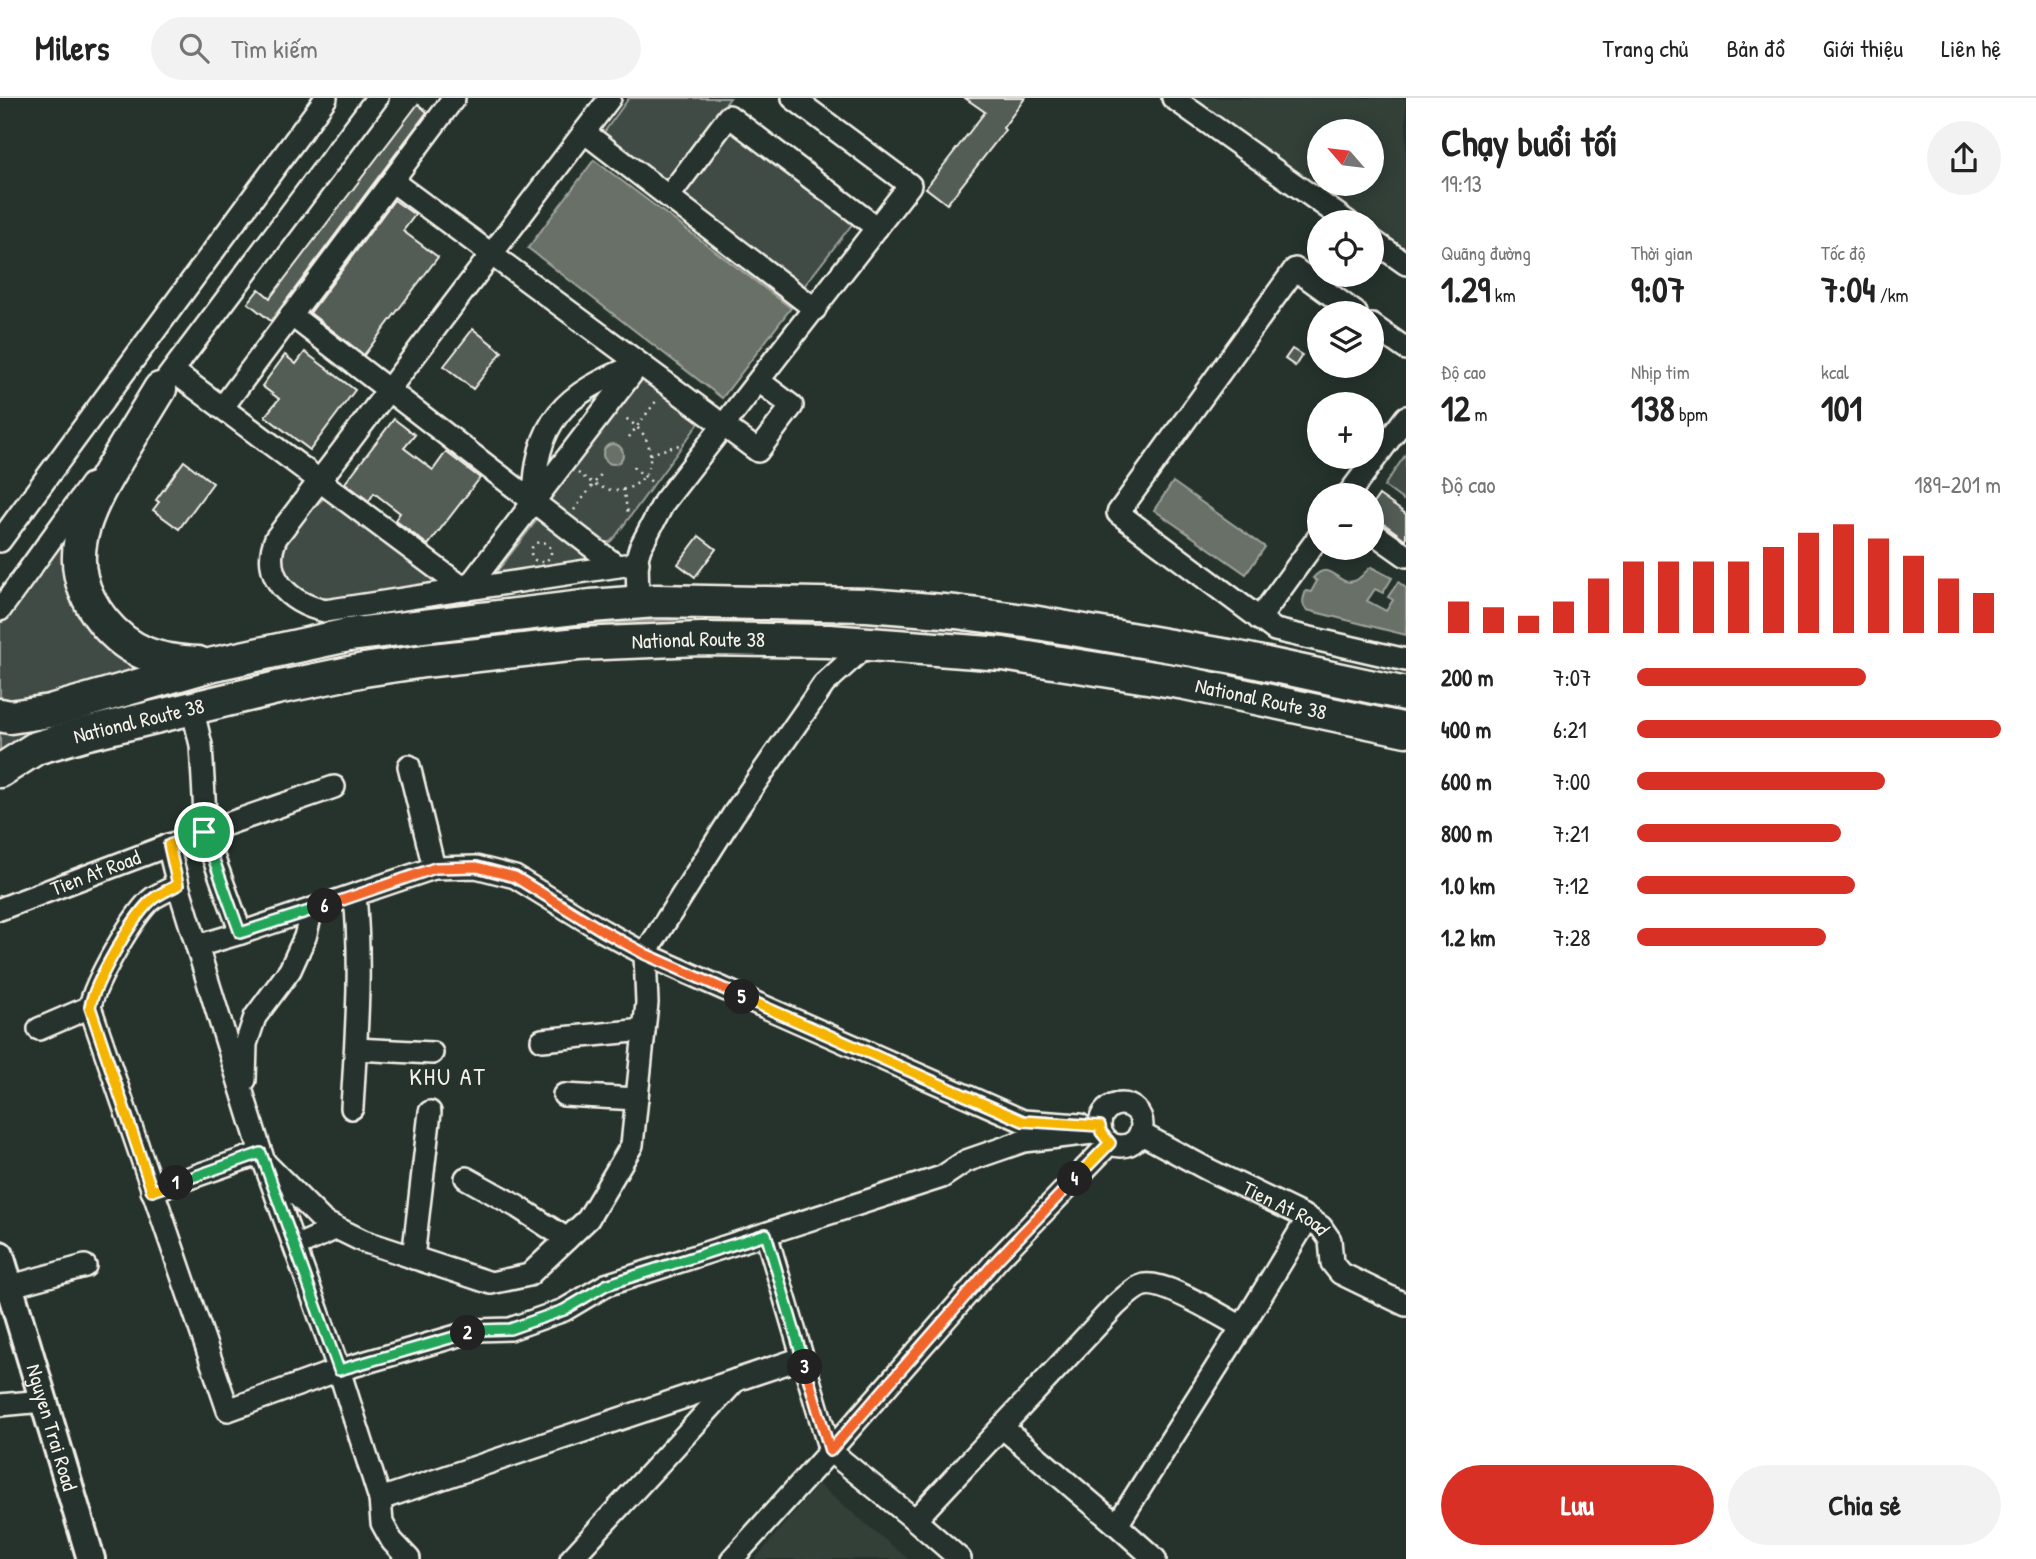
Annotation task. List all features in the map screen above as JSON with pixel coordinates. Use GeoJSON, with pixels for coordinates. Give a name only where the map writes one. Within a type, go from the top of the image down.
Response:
{"type":"FeatureCollection","features":[{"type":"Feature","properties":{"kind":"highway"},"geometry":{"type":"LineString","coordinates":[[166,380],[91,505],[82,528],[79,564],[81,580],[101,618],[113,632],[133,647],[169,662],[214,664]]}},
{"type":"Feature","properties":{"kind":"highway","name":"National Route 38"},"geometry":{"type":"LineString","coordinates":[[0,715],[10,717],[50,711],[214,664],[348,635],[638,602],[916,608],[994,617],[1234,657],[1406,694]]}},
{"type":"Feature","properties":{"kind":"highway"},"geometry":{"type":"LineString","coordinates":[[729,640],[730,602]]}},
{"type":"Feature","properties":{"kind":"highway","name":"National Route 38"},"geometry":{"type":"LineString","coordinates":[[0,771],[36,748],[84,734],[364,670],[578,644],[701,639],[869,643],[1003,654],[1107,669],[1225,691],[1406,730]]}},
{"type":"Feature","properties":{"kind":"main road","name":"Nguyen Trai Road"},"geometry":{"type":"LineString","coordinates":[[0,1255],[5,1288],[92,1559]]}},
{"type":"Feature","properties":{"kind":"street"},"geometry":{"type":"LineString","coordinates":[[0,541],[326,98]]}},
{"type":"Feature","properties":{"kind":"street"},"geometry":{"type":"LineString","coordinates":[[0,610],[166,380],[377,98]]}},
{"type":"Feature","properties":{"kind":"street"},"geometry":{"type":"LineString","coordinates":[[222,408],[454,98]]}},
{"type":"Feature","properties":{"kind":"street"},"geometry":{"type":"LineString","coordinates":[[610,98],[276,538],[270,552],[275,578],[299,601],[325,611],[628,565],[664,502],[910,185],[793,98]]}},
{"type":"Feature","properties":{"kind":"street"},"geometry":{"type":"LineString","coordinates":[[1173,98],[1331,210]]}},
{"type":"Feature","properties":{"kind":"street"},"geometry":{"type":"LineString","coordinates":[[669,196],[729,116],[877,229]]}},
{"type":"Feature","properties":{"kind":"street"},"geometry":{"type":"LineString","coordinates":[[584,132],[815,309]]}},
{"type":"Feature","properties":{"kind":"street"},"geometry":{"type":"LineString","coordinates":[[391,181],[758,451],[792,406],[759,381]]}},
{"type":"Feature","properties":{"kind":"street"},"geometry":{"type":"LineString","coordinates":[[1384,248],[1406,264]]}},
{"type":"Feature","properties":{"kind":"street"},"geometry":{"type":"LineString","coordinates":[[202,266],[234,288]]}},
{"type":"Feature","properties":{"kind":"street"},"geometry":{"type":"LineString","coordinates":[[1339,301],[1295,269],[1118,513],[1259,619],[1282,633],[1406,660]]}},
{"type":"Feature","properties":{"kind":"street"},"geometry":{"type":"LineString","coordinates":[[291,315],[534,502],[628,565],[638,602]]}},
{"type":"Feature","properties":{"kind":"street"},"geometry":{"type":"LineString","coordinates":[[1384,333],[1406,349]]}},
{"type":"Feature","properties":{"kind":"street"},"geometry":{"type":"LineString","coordinates":[[466,590],[639,364]]}},
{"type":"Feature","properties":{"kind":"street"},"geometry":{"type":"LineString","coordinates":[[534,502],[537,461],[542,443],[556,415],[584,391],[639,364]]}},
{"type":"Feature","properties":{"kind":"street"},"geometry":{"type":"LineString","coordinates":[[166,380],[222,408],[466,590]]}},
{"type":"Feature","properties":{"kind":"street"},"geometry":{"type":"LineString","coordinates":[[1357,483],[1406,417]]}},
{"type":"Feature","properties":{"kind":"street"},"geometry":{"type":"LineString","coordinates":[[1384,541],[1406,556]]}},
{"type":"Feature","properties":{"kind":"street"},"geometry":{"type":"LineString","coordinates":[[1259,619],[1307,553]]}},
{"type":"Feature","properties":{"kind":"street"},"geometry":{"type":"LineString","coordinates":[[263,1158],[324,1222],[335,1229],[491,1283],[529,1275],[588,1219],[632,1144],[647,1003],[645,954],[733,815],[824,684],[869,643]]}},
{"type":"Feature","properties":{"kind":"street"},"geometry":{"type":"LineString","coordinates":[[192,708],[201,745],[204,832],[240,933]]}},
{"type":"Feature","properties":{"kind":"street"},"geometry":{"type":"LineString","coordinates":[[409,766],[435,868]]}},
{"type":"Feature","properties":{"kind":"street","name":"Tien At Road"},"geometry":{"type":"LineString","coordinates":[[0,909],[204,832],[334,788]]}},
{"type":"Feature","properties":{"kind":"street"},"geometry":{"type":"LineString","coordinates":[[169,845],[178,885],[263,1158],[339,1370],[380,1499],[382,1523],[392,1541],[409,1559]]}},
{"type":"Feature","properties":{"kind":"street"},"geometry":{"type":"LineString","coordinates":[[197,946],[435,868],[477,867],[515,877],[645,954],[1023,1121],[1104,1134],[1116,1145],[1129,1144],[1140,1133],[1142,1122],[1139,1115],[1129,1105],[1122,1104],[1104,1112],[1104,1134],[830,1451],[732,1559]]}},
{"type":"Feature","properties":{"kind":"street"},"geometry":{"type":"LineString","coordinates":[[178,885],[152,899],[133,923],[100,978],[90,1007],[228,1410],[339,1370],[477,1330],[510,1329],[564,1310],[606,1285],[942,1177],[966,1161],[1024,1141],[1104,1134]]}},
{"type":"Feature","properties":{"kind":"street"},"geometry":{"type":"LineString","coordinates":[[352,1108],[358,931],[355,896]]}},
{"type":"Feature","properties":{"kind":"street"},"geometry":{"type":"LineString","coordinates":[[244,1095],[246,1044],[256,1017],[290,970],[305,937],[312,910]]}},
{"type":"Feature","properties":{"kind":"street"},"geometry":{"type":"LineString","coordinates":[[39,1029],[90,1007]]}},
{"type":"Feature","properties":{"kind":"street"},"geometry":{"type":"LineString","coordinates":[[542,1040],[644,1030]]}},
{"type":"Feature","properties":{"kind":"street"},"geometry":{"type":"LineString","coordinates":[[356,1049],[432,1053]]}},
{"type":"Feature","properties":{"kind":"street"},"geometry":{"type":"LineString","coordinates":[[564,1095],[637,1099]]}},
{"type":"Feature","properties":{"kind":"street"},"geometry":{"type":"LineString","coordinates":[[413,1258],[430,1112]]}},
{"type":"Feature","properties":{"kind":"street","name":"Tien At Road"},"geometry":{"type":"LineString","coordinates":[[1140,1133],[1308,1218],[1321,1227],[1330,1240],[1332,1263],[1340,1273],[1406,1305]]}},
{"type":"Feature","properties":{"kind":"street"},"geometry":{"type":"LineString","coordinates":[[152,1191],[263,1158]]}},
{"type":"Feature","properties":{"kind":"street"},"geometry":{"type":"LineString","coordinates":[[466,1178],[567,1239]]}},
{"type":"Feature","properties":{"kind":"street"},"geometry":{"type":"LineString","coordinates":[[1117,1525],[1308,1218]]}},
{"type":"Feature","properties":{"kind":"street"},"geometry":{"type":"LineString","coordinates":[[295,1247],[335,1229]]}},
{"type":"Feature","properties":{"kind":"street"},"geometry":{"type":"LineString","coordinates":[[766,1234],[830,1451],[960,1559]]}},
{"type":"Feature","properties":{"kind":"street"},"geometry":{"type":"LineString","coordinates":[[5,1288],[85,1266]]}},
{"type":"Feature","properties":{"kind":"street"},"geometry":{"type":"LineString","coordinates":[[915,1520],[1115,1306],[1143,1284],[1169,1288],[1242,1327]]}},
{"type":"Feature","properties":{"kind":"street"},"geometry":{"type":"LineString","coordinates":[[380,1499],[802,1357]]}},
{"type":"Feature","properties":{"kind":"street"},"geometry":{"type":"LineString","coordinates":[[571,1559],[738,1378]]}},
{"type":"Feature","properties":{"kind":"street"},"geometry":{"type":"LineString","coordinates":[[0,1405],[43,1401]]}},
{"type":"Feature","properties":{"kind":"street"},"geometry":{"type":"LineString","coordinates":[[1002,1427],[1156,1559]]}},
{"type":"Feature","properties":{"kind":"path"},"geometry":{"type":"LineString","coordinates":[[629,437],[662,395]]}},
{"type":"Feature","properties":{"kind":"path"},"geometry":{"type":"LineString","coordinates":[[576,471],[602,488],[613,490],[636,486],[645,477],[650,465],[646,439],[615,410]]}},
{"type":"Feature","properties":{"kind":"path"},"geometry":{"type":"LineString","coordinates":[[650,454],[679,445]]}},
{"type":"Feature","properties":{"kind":"path"},"geometry":{"type":"LineString","coordinates":[[633,467],[653,483]]}},
{"type":"Feature","properties":{"kind":"path"},"geometry":{"type":"LineString","coordinates":[[569,515],[602,473]]}},
{"type":"Feature","properties":{"kind":"path"},"geometry":{"type":"LineString","coordinates":[[623,489],[628,513]]}},
{"type":"Feature","properties":{"kind":"path"},"geometry":{"type":"LineString","coordinates":[[538,543],[547,544],[551,552],[549,559],[543,562],[534,559],[531,553],[533,547],[538,543]]}},
{"type":"Feature","properties":{"kind":"shaded area"},"geometry":{"type":"Polygon","coordinates":[[[629,98],[730,98],[667,184],[602,135],[629,98]]]}},
{"type":"Feature","properties":{"kind":"shaded area"},"geometry":{"type":"Polygon","coordinates":[[[1179,98],[1406,98],[1406,257],[1384,241],[1384,210],[1339,210],[1319,196],[1384,196],[1384,119],[1307,119],[1307,188],[1179,98]]]}},
{"type":"Feature","properties":{"kind":"shaded area"},"geometry":{"type":"Polygon","coordinates":[[[729,129],[853,223],[801,290],[678,197],[729,129]]]}},
{"type":"Feature","properties":{"kind":"shaded area"},"geometry":{"type":"Polygon","coordinates":[[[594,160],[791,308],[722,398],[528,248],[594,160]]]}},
{"type":"Feature","properties":{"kind":"shaded area"},"geometry":{"type":"Polygon","coordinates":[[[642,374],[699,417],[699,423],[615,537],[610,542],[600,542],[547,499],[642,374]]]}},
{"type":"Feature","properties":{"kind":"shaded area"},"geometry":{"type":"Polygon","coordinates":[[[609,444],[617,444],[623,454],[617,464],[609,464],[603,458],[603,450],[609,444]]]}},
{"type":"Feature","properties":{"kind":"shaded area"},"geometry":{"type":"Polygon","coordinates":[[[1406,454],[1406,495],[1403,500],[1384,486],[1406,454]]]}},
{"type":"Feature","properties":{"kind":"shaded area"},"geometry":{"type":"Polygon","coordinates":[[[1173,482],[1265,547],[1246,574],[1154,510],[1173,482]]]}},
{"type":"Feature","properties":{"kind":"shaded area"},"geometry":{"type":"Polygon","coordinates":[[[327,497],[441,582],[337,598],[311,596],[303,591],[282,571],[282,548],[302,520],[327,497]]]}},
{"type":"Feature","properties":{"kind":"shaded area"},"geometry":{"type":"Polygon","coordinates":[[[537,520],[585,554],[589,561],[495,574],[537,520]]]}},
{"type":"Feature","properties":{"kind":"shaded area"},"geometry":{"type":"Polygon","coordinates":[[[70,527],[64,563],[167,672],[45,702],[0,705],[0,622],[70,527]]]}},
{"type":"Feature","properties":{"kind":"shaded area"},"geometry":{"type":"Polygon","coordinates":[[[1371,567],[1392,578],[1383,593],[1375,589],[1367,601],[1386,611],[1393,600],[1388,597],[1398,582],[1406,588],[1406,635],[1305,608],[1303,601],[1306,591],[1311,592],[1317,581],[1313,578],[1319,573],[1329,572],[1348,582],[1359,579],[1371,567]]]}},
{"type":"Feature","properties":{"kind":"shaded area"},"geometry":{"type":"Polygon","coordinates":[[[704,619],[705,626],[658,628],[0,755],[0,730],[322,656],[475,635],[704,619]]]}},
{"type":"Feature","properties":{"kind":"shaded area"},"geometry":{"type":"Polygon","coordinates":[[[754,619],[886,623],[1061,642],[1255,678],[1406,711],[1406,717],[754,625],[754,619]]]}},
{"type":"Feature","properties":{"kind":"shaded area"},"geometry":{"type":"Polygon","coordinates":[[[818,1484],[908,1559],[755,1559],[818,1484]]]}},
{"type":"Feature","properties":{"kind":"building"},"geometry":{"type":"Polygon","coordinates":[[[965,98],[1025,98],[1003,128],[1005,130],[947,204],[926,188],[985,112],[965,98]]]}},
{"type":"Feature","properties":{"kind":"building"},"geometry":{"type":"Polygon","coordinates":[[[418,104],[427,112],[271,321],[248,303],[259,289],[270,298],[418,104]]]}},
{"type":"Feature","properties":{"kind":"building"},"geometry":{"type":"Polygon","coordinates":[[[394,200],[415,215],[403,231],[438,257],[364,355],[310,313],[394,200]]]}},
{"type":"Feature","properties":{"kind":"building"},"geometry":{"type":"Polygon","coordinates":[[[473,329],[502,352],[473,389],[444,366],[473,329]]]}},
{"type":"Feature","properties":{"kind":"building"},"geometry":{"type":"Polygon","coordinates":[[[1292,349],[1302,355],[1295,366],[1285,359],[1292,349]]]}},
{"type":"Feature","properties":{"kind":"building"},"geometry":{"type":"Polygon","coordinates":[[[305,352],[355,390],[310,450],[265,416],[279,399],[262,386],[285,355],[296,364],[305,352]]]}},
{"type":"Feature","properties":{"kind":"building"},"geometry":{"type":"Polygon","coordinates":[[[394,419],[415,435],[404,448],[433,470],[446,452],[480,478],[428,545],[395,520],[400,513],[374,493],[369,501],[345,483],[394,419]]]}},
{"type":"Feature","properties":{"kind":"building"},"geometry":{"type":"Polygon","coordinates":[[[184,461],[213,483],[179,529],[153,510],[159,502],[156,500],[184,461]]]}},
{"type":"Feature","properties":{"kind":"building"},"geometry":{"type":"Polygon","coordinates":[[[1384,499],[1406,514],[1406,540],[1384,524],[1384,499]]]}},
{"type":"Feature","properties":{"kind":"building"},"geometry":{"type":"Polygon","coordinates":[[[699,536],[716,549],[695,577],[678,564],[699,536]]]}},
{"type":"Feature","properties":{"kind":"district","name":"KHU AT"},"geometry":{"type":"Point","coordinates":[448,1077]}},
{"type":"Feature","properties":{"kind":"route"},"geometry":{"type":"LineString","coordinates":[[204,832],[240,933],[435,868],[477,867],[515,877],[645,954],[1023,1121],[1100,1126],[1101,1132],[1110,1143],[998,1259],[830,1451],[766,1234],[606,1285],[564,1310],[510,1329],[477,1330],[339,1370],[261,1153],[152,1191],[90,1007],[100,978],[133,923],[152,899],[178,885],[169,845],[204,832]]}}]}
